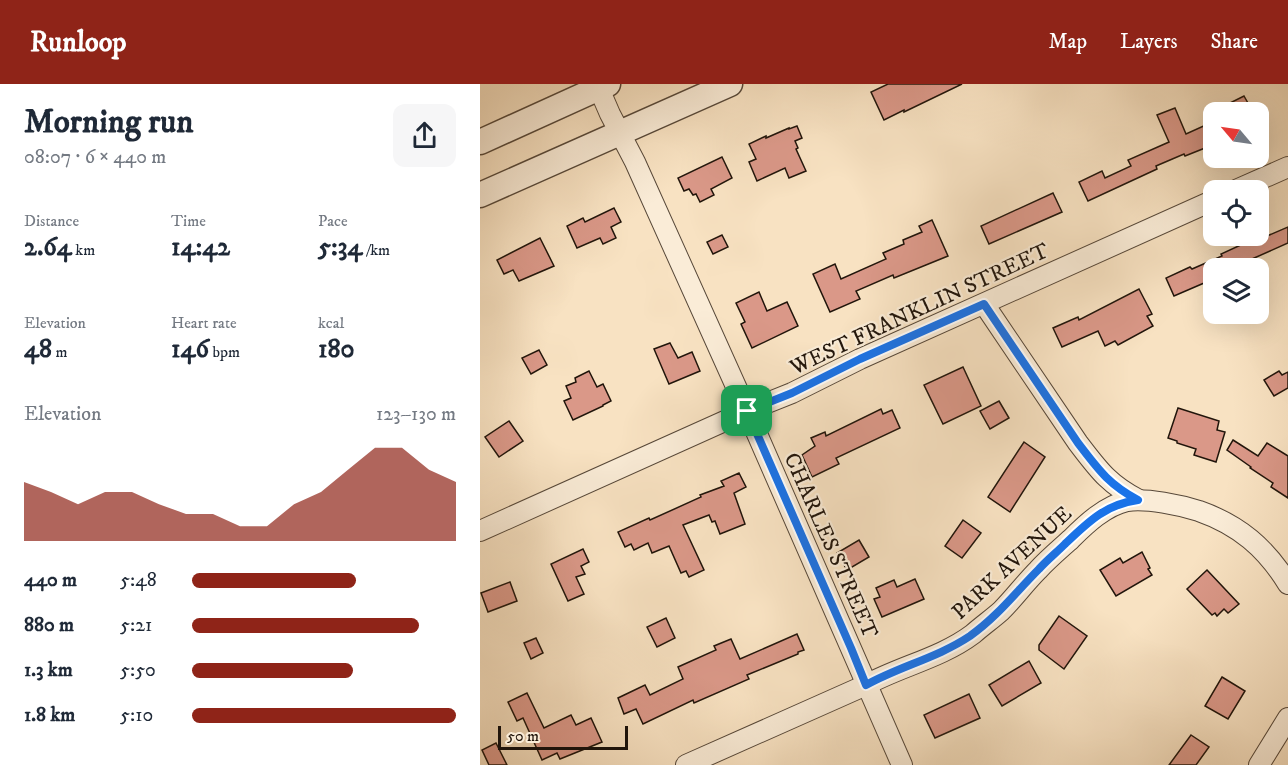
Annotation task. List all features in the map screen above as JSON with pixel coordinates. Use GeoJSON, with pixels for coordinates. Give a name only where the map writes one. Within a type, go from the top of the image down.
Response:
{"type":"FeatureCollection","features":[{"type":"Feature","properties":{"kind":"street"},"geometry":{"type":"LineString","coordinates":[[480,195],[730,84]]}},
{"type":"Feature","properties":{"kind":"street"},"geometry":{"type":"LineString","coordinates":[[480,142],[602,85]]}},
{"type":"Feature","properties":{"kind":"street","name":"CHARLES STREET"},"geometry":{"type":"LineString","coordinates":[[602,85],[619,134],[635,162],[747,411],[902,765]]}},
{"type":"Feature","properties":{"kind":"street"},"geometry":{"type":"LineString","coordinates":[[1259,180],[1288,167]]}},
{"type":"Feature","properties":{"kind":"street","name":"WEST FRANKLIN STREET"},"geometry":{"type":"LineString","coordinates":[[480,531],[792,393],[860,359],[1203,205]]}},
{"type":"Feature","properties":{"kind":"street"},"geometry":{"type":"LineString","coordinates":[[984,304],[1078,443],[1114,486],[1138,500],[1184,506],[1215,516],[1239,529],[1262,549],[1288,584]]}},
{"type":"Feature","properties":{"kind":"street","name":"PARK AVENUE"},"geometry":{"type":"LineString","coordinates":[[686,765],[883,676],[939,654],[970,636],[1000,612],[1038,569],[1089,522],[1106,510],[1124,502],[1138,500]]}},
{"type":"Feature","properties":{"kind":"street"},"geometry":{"type":"LineString","coordinates":[[1259,765],[1288,718]]}},
{"type":"Feature","properties":{"kind":"building"},"geometry":{"type":"Polygon","coordinates":[[[888,84],[962,84],[884,120],[871,92],[888,84]]]}},
{"type":"Feature","properties":{"kind":"building"},"geometry":{"type":"Polygon","coordinates":[[[1244,96],[1247,102],[1232,102],[1244,96]]]}},
{"type":"Feature","properties":{"kind":"building"},"geometry":{"type":"Polygon","coordinates":[[[1175,108],[1186,134],[1203,126],[1203,149],[1156,166],[1157,169],[1088,201],[1079,182],[1102,171],[1105,178],[1131,166],[1128,160],[1169,142],[1157,115],[1175,108]]]}},
{"type":"Feature","properties":{"kind":"building"},"geometry":{"type":"Polygon","coordinates":[[[797,126],[802,138],[795,141],[798,148],[796,149],[806,171],[789,178],[785,168],[757,181],[749,162],[756,159],[749,144],[797,126]]]}},
{"type":"Feature","properties":{"kind":"building"},"geometry":{"type":"Polygon","coordinates":[[[722,157],[732,178],[711,189],[714,195],[700,202],[696,194],[693,195],[689,189],[684,191],[678,178],[722,157]]]}},
{"type":"Feature","properties":{"kind":"building"},"geometry":{"type":"Polygon","coordinates":[[[1053,193],[1062,212],[989,244],[981,226],[1053,193]]]}},
{"type":"Feature","properties":{"kind":"building"},"geometry":{"type":"Polygon","coordinates":[[[614,208],[621,222],[611,227],[616,238],[603,244],[600,238],[577,248],[567,226],[583,218],[585,222],[614,208]]]}},
{"type":"Feature","properties":{"kind":"building"},"geometry":{"type":"Polygon","coordinates":[[[932,220],[948,256],[856,291],[860,299],[830,312],[813,274],[835,264],[841,279],[886,259],[883,253],[904,244],[903,240],[922,232],[919,226],[932,220]]]}},
{"type":"Feature","properties":{"kind":"building"},"geometry":{"type":"Polygon","coordinates":[[[1288,227],[1288,243],[1254,258],[1217,258],[1238,246],[1269,246],[1269,235],[1288,227]]]}},
{"type":"Feature","properties":{"kind":"building"},"geometry":{"type":"Polygon","coordinates":[[[722,235],[728,247],[713,254],[707,242],[722,235]]]}},
{"type":"Feature","properties":{"kind":"building"},"geometry":{"type":"Polygon","coordinates":[[[540,238],[554,266],[519,281],[513,270],[504,274],[497,260],[540,238]]]}},
{"type":"Feature","properties":{"kind":"building"},"geometry":{"type":"Polygon","coordinates":[[[1203,264],[1203,283],[1174,296],[1166,278],[1190,267],[1192,269],[1203,264]]]}},
{"type":"Feature","properties":{"kind":"building"},"geometry":{"type":"Polygon","coordinates":[[[1139,289],[1152,314],[1147,316],[1153,326],[1118,345],[1115,341],[1105,346],[1098,331],[1062,347],[1053,328],[1078,317],[1079,320],[1139,289]]]}},
{"type":"Feature","properties":{"kind":"building"},"geometry":{"type":"Polygon","coordinates":[[[759,292],[767,311],[787,302],[798,326],[752,348],[741,324],[745,322],[736,303],[759,292]]]}},
{"type":"Feature","properties":{"kind":"building"},"geometry":{"type":"Polygon","coordinates":[[[670,343],[678,358],[692,352],[700,371],[669,384],[654,349],[670,343]]]}},
{"type":"Feature","properties":{"kind":"building"},"geometry":{"type":"Polygon","coordinates":[[[539,350],[547,365],[531,374],[522,358],[539,350]]]}},
{"type":"Feature","properties":{"kind":"building"},"geometry":{"type":"Polygon","coordinates":[[[963,367],[981,406],[943,424],[924,385],[963,367]]]}},
{"type":"Feature","properties":{"kind":"building"},"geometry":{"type":"Polygon","coordinates":[[[589,371],[597,387],[603,384],[611,401],[573,420],[564,401],[571,398],[566,386],[576,382],[575,378],[589,371]]]}},
{"type":"Feature","properties":{"kind":"building"},"geometry":{"type":"Polygon","coordinates":[[[1279,371],[1282,375],[1288,372],[1288,388],[1274,396],[1264,380],[1279,371]]]}},
{"type":"Feature","properties":{"kind":"building"},"geometry":{"type":"Polygon","coordinates":[[[999,401],[1009,418],[990,429],[980,411],[999,401]]]}},
{"type":"Feature","properties":{"kind":"building"},"geometry":{"type":"Polygon","coordinates":[[[1178,408],[1219,421],[1217,430],[1225,432],[1216,462],[1194,455],[1196,449],[1168,438],[1178,408]]]}},
{"type":"Feature","properties":{"kind":"building"},"geometry":{"type":"Polygon","coordinates":[[[881,409],[883,414],[892,410],[900,428],[836,458],[839,464],[812,477],[802,455],[815,446],[811,438],[825,432],[826,436],[881,409]]]}},
{"type":"Feature","properties":{"kind":"building"},"geometry":{"type":"Polygon","coordinates":[[[509,421],[523,441],[499,457],[485,437],[509,421]]]}},
{"type":"Feature","properties":{"kind":"building"},"geometry":{"type":"Polygon","coordinates":[[[1233,440],[1258,456],[1267,443],[1288,456],[1288,498],[1271,487],[1273,483],[1227,450],[1233,440]]]}},
{"type":"Feature","properties":{"kind":"building"},"geometry":{"type":"Polygon","coordinates":[[[1024,442],[1045,457],[1010,512],[988,497],[1024,442]]]}},
{"type":"Feature","properties":{"kind":"building"},"geometry":{"type":"Polygon","coordinates":[[[739,473],[746,487],[734,493],[745,524],[720,534],[715,521],[712,522],[709,515],[683,525],[704,570],[689,577],[686,571],[681,573],[669,546],[652,553],[648,543],[634,550],[631,544],[625,547],[618,532],[724,486],[721,481],[739,473]]]}},
{"type":"Feature","properties":{"kind":"building"},"geometry":{"type":"Polygon","coordinates":[[[963,520],[981,533],[962,558],[945,546],[963,520]]]}},
{"type":"Feature","properties":{"kind":"building"},"geometry":{"type":"Polygon","coordinates":[[[859,540],[869,557],[847,570],[837,553],[859,540]]]}},
{"type":"Feature","properties":{"kind":"building"},"geometry":{"type":"Polygon","coordinates":[[[583,549],[589,562],[581,566],[585,574],[576,577],[584,594],[568,601],[551,564],[583,549]]]}},
{"type":"Feature","properties":{"kind":"building"},"geometry":{"type":"Polygon","coordinates":[[[1142,552],[1152,575],[1116,596],[1100,570],[1120,558],[1123,563],[1142,552]]]}},
{"type":"Feature","properties":{"kind":"building"},"geometry":{"type":"Polygon","coordinates":[[[1207,570],[1239,604],[1228,613],[1224,609],[1217,616],[1215,613],[1212,615],[1187,589],[1207,570]]]}},
{"type":"Feature","properties":{"kind":"building"},"geometry":{"type":"Polygon","coordinates":[[[915,579],[924,599],[882,617],[874,599],[880,597],[876,588],[894,580],[897,587],[915,579]]]}},
{"type":"Feature","properties":{"kind":"building"},"geometry":{"type":"Polygon","coordinates":[[[510,582],[517,601],[488,612],[481,593],[510,582]]]}},
{"type":"Feature","properties":{"kind":"building"},"geometry":{"type":"Polygon","coordinates":[[[1059,616],[1087,636],[1064,669],[1039,650],[1039,645],[1059,616]]]}},
{"type":"Feature","properties":{"kind":"building"},"geometry":{"type":"Polygon","coordinates":[[[666,618],[675,638],[657,647],[647,627],[666,618]]]}},
{"type":"Feature","properties":{"kind":"building"},"geometry":{"type":"Polygon","coordinates":[[[797,634],[804,650],[747,675],[749,679],[694,703],[693,700],[643,724],[636,709],[624,714],[618,698],[645,685],[650,695],[683,679],[678,667],[716,650],[714,646],[731,639],[740,659],[797,634]]]}},
{"type":"Feature","properties":{"kind":"building"},"geometry":{"type":"Polygon","coordinates":[[[536,638],[543,653],[531,659],[524,643],[536,638]]]}},
{"type":"Feature","properties":{"kind":"building"},"geometry":{"type":"Polygon","coordinates":[[[1029,661],[1041,683],[1002,706],[989,685],[1029,661]]]}},
{"type":"Feature","properties":{"kind":"building"},"geometry":{"type":"Polygon","coordinates":[[[1222,677],[1245,691],[1228,719],[1205,706],[1222,677]]]}},
{"type":"Feature","properties":{"kind":"building"},"geometry":{"type":"Polygon","coordinates":[[[527,693],[544,728],[571,715],[576,725],[591,718],[602,742],[560,759],[557,753],[542,760],[523,718],[517,721],[508,702],[527,693]]]}},
{"type":"Feature","properties":{"kind":"building"},"geometry":{"type":"Polygon","coordinates":[[[969,694],[980,718],[935,738],[924,715],[969,694]]]}},
{"type":"Feature","properties":{"kind":"building"},"geometry":{"type":"Polygon","coordinates":[[[1191,735],[1209,747],[1196,765],[1169,765],[1191,735]]]}},
{"type":"Feature","properties":{"kind":"building"},"geometry":{"type":"Polygon","coordinates":[[[496,743],[507,765],[489,765],[482,750],[496,743]]]}},
{"type":"Feature","properties":{"kind":"route"},"geometry":{"type":"LineString","coordinates":[[984,304],[1094,464],[1114,486],[1138,500],[1124,502],[1106,510],[1089,522],[1038,569],[1000,612],[970,636],[939,654],[866,685],[747,411],[792,393],[860,359],[984,304]]}}]}
